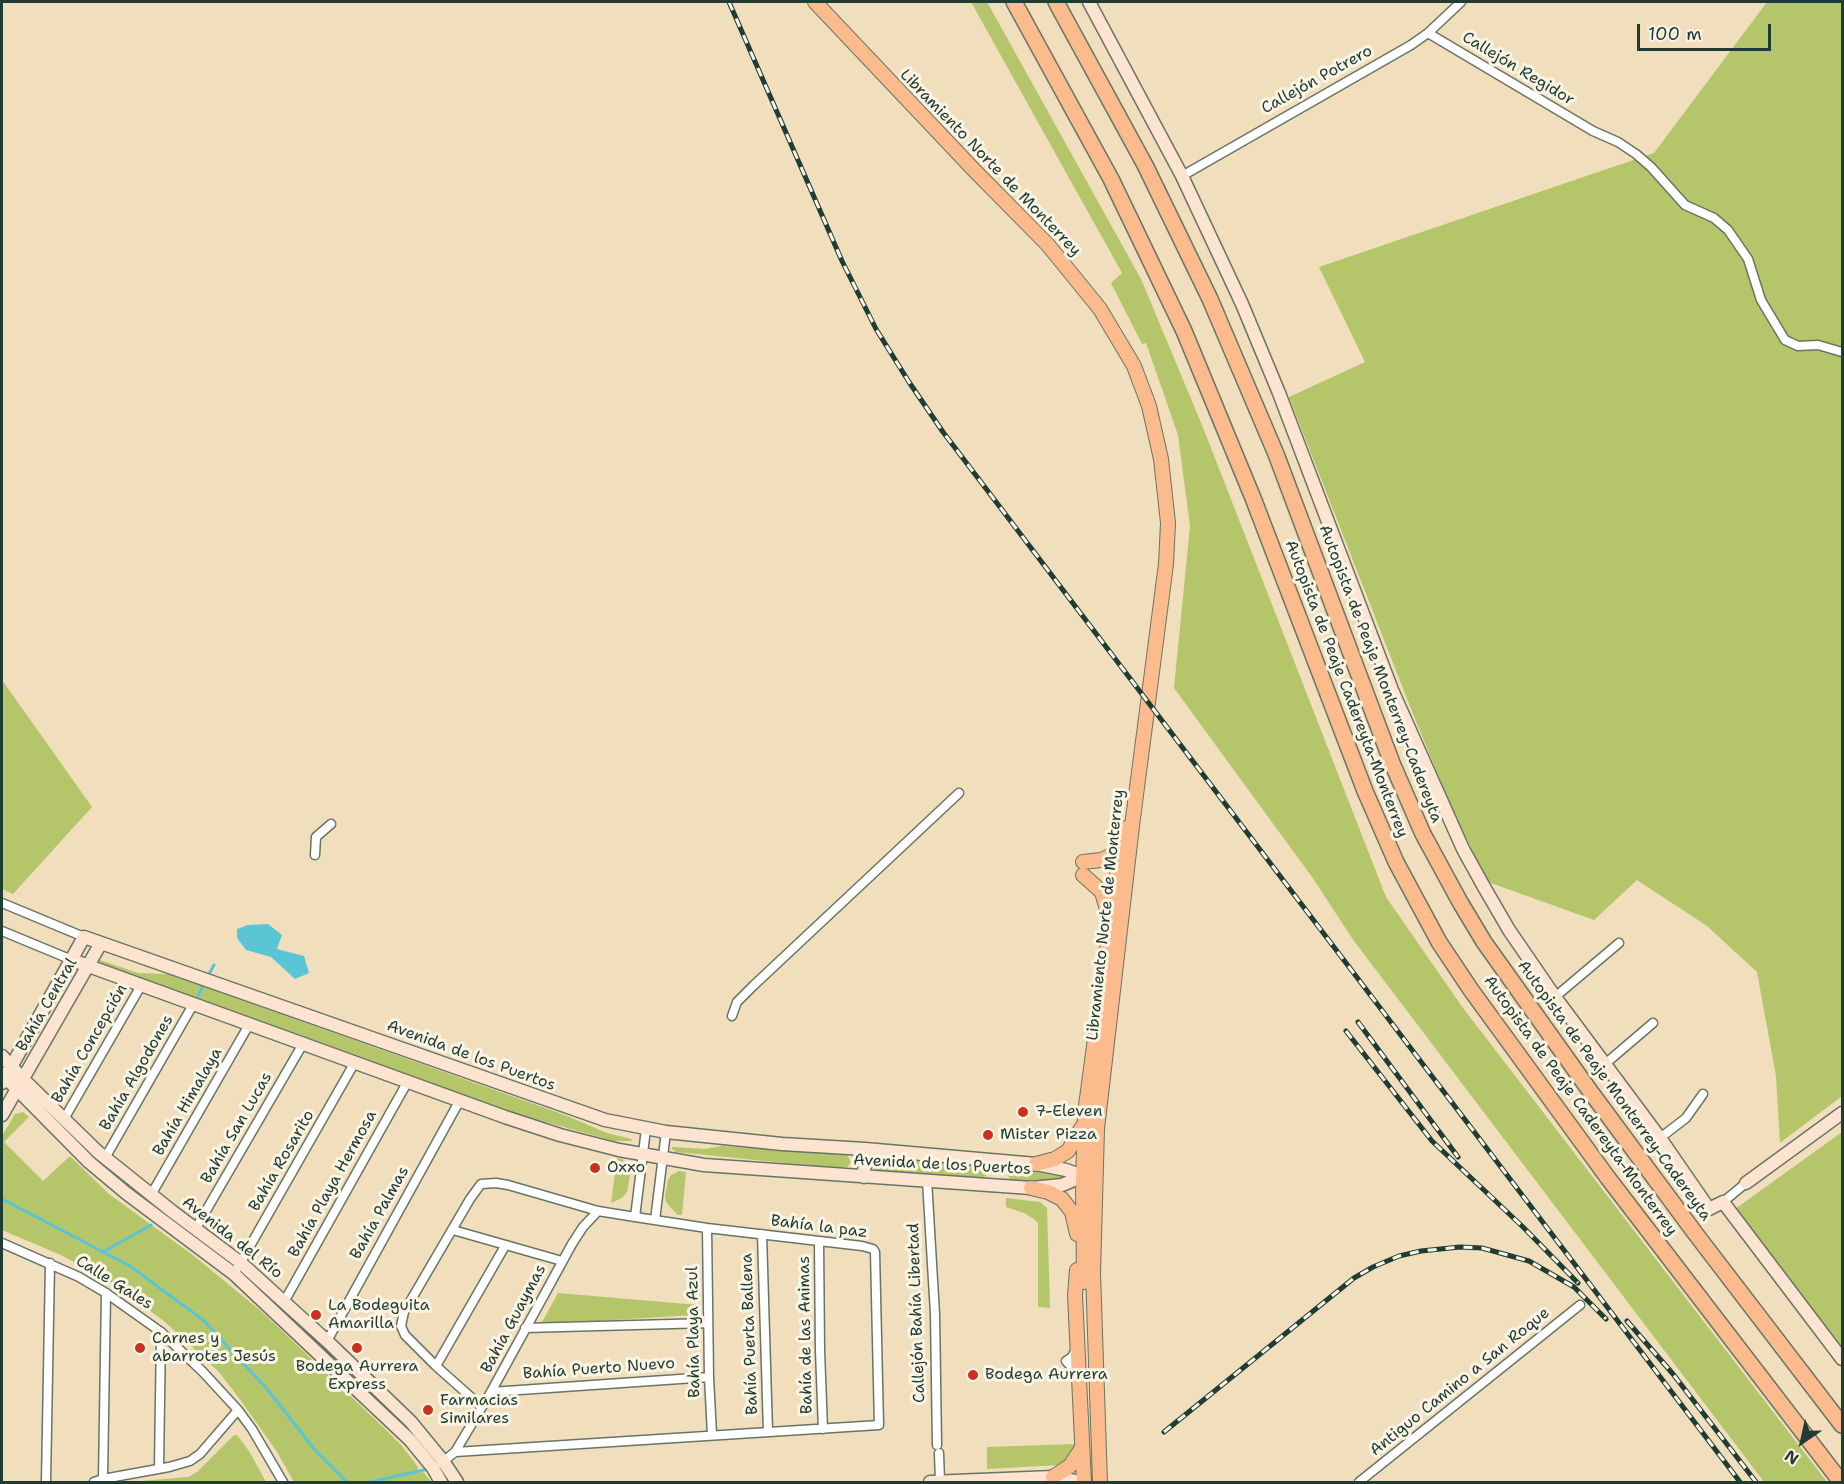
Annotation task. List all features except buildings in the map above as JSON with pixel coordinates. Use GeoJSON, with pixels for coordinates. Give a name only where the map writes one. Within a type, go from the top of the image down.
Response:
{"type":"FeatureCollection","features":[{"type":"Feature","properties":{"kind":"highway","name":"Autopista de Peaje Cadereyta-Monterrey"},"geometry":{"type":"LineString","coordinates":[[1014,2],[1121,198],[1184,330],[1253,498],[1365,791],[1396,862],[1439,942],[1471,990],[1601,1169],[1841,1482]]}},
{"type":"Feature","properties":{"kind":"highway","name":"Autopista de Peaje Monterrey-Cadereyta"},"geometry":{"type":"LineString","coordinates":[[1056,2],[1131,138],[1210,299],[1276,454],[1392,763],[1423,834],[1455,893],[1484,942],[1604,1110],[1842,1425]]}},
{"type":"Feature","properties":{"kind":"main road","name":"Libramiento Norte de Monterrey"},"geometry":{"type":"LineString","coordinates":[[815,2],[1048,245],[1100,309],[1134,366],[1156,436],[1165,483],[1167,542],[1097,1129],[1087,1276],[1096,1482]]}},
{"type":"Feature","properties":{"kind":"main road","name":"Libramiento Norte de Monterrey"},"geometry":{"type":"LineString","coordinates":[[1083,1176],[1085,1113],[1123,828],[1152,638],[1162,547],[1162,505],[1157,460],[1128,358]]}},
{"type":"Feature","properties":{"kind":"main road"},"geometry":{"type":"LineString","coordinates":[[1110,924],[1102,892],[1083,868],[1110,856],[1116,850],[1123,828]]}},
{"type":"Feature","properties":{"kind":"main road"},"geometry":{"type":"LineString","coordinates":[[1076,1318],[1087,1276],[1088,1187],[1083,1176],[1089,1160],[1096,1093],[1105,1068]]}},
{"type":"Feature","properties":{"kind":"main road"},"geometry":{"type":"LineString","coordinates":[[1036,1164],[1055,1159],[1068,1151],[1080,1133],[1085,1113]]}},
{"type":"Feature","properties":{"kind":"main road"},"geometry":{"type":"LineString","coordinates":[[1031,1188],[1048,1192],[1062,1199],[1073,1217],[1087,1276]]}},
{"type":"Feature","properties":{"kind":"main road"},"geometry":{"type":"LineString","coordinates":[[1073,1217],[1077,1277],[1075,1295],[1082,1482]]}},
{"type":"Feature","properties":{"kind":"main road","name":"Libramiento Norte de Monterrey"},"geometry":{"type":"LineString","coordinates":[[1087,1276],[1097,1411],[1096,1482]]}},
{"type":"Feature","properties":{"kind":"main road"},"geometry":{"type":"LineString","coordinates":[[1054,1480],[1070,1466],[1082,1448]]}},
{"type":"Feature","properties":{"kind":"street"},"geometry":{"type":"LineString","coordinates":[[1089,2],[1182,176],[1254,332],[1392,690],[1463,849],[1509,930],[1555,997],[1660,1137],[1709,1209],[1723,1202],[1842,1113]]}},
{"type":"Feature","properties":{"kind":"street","name":"Callejón Potrero"},"geometry":{"type":"LineString","coordinates":[[1182,176],[1411,45],[1428,33],[1461,2]]}},
{"type":"Feature","properties":{"kind":"street","name":"Callejón Regidor"},"geometry":{"type":"LineString","coordinates":[[1428,33],[1636,154],[1651,167],[1685,205],[1714,218],[1728,230],[1748,259],[1761,300],[1785,340],[1798,346],[1818,345],[1842,352]]}},
{"type":"Feature","properties":{"kind":"street"},"geometry":{"type":"LineString","coordinates":[[732,1017],[737,1002],[753,986],[959,793]]}},
{"type":"Feature","properties":{"kind":"street"},"geometry":{"type":"LineString","coordinates":[[315,855],[316,837],[331,824]]}},
{"type":"Feature","properties":{"kind":"street","name":"Avenida de los Puertos"},"geometry":{"type":"LineString","coordinates":[[2,903],[84,937],[605,1120],[666,1132],[782,1144],[1036,1164],[1083,1176]]}},
{"type":"Feature","properties":{"kind":"street","name":"Avenida de los Puertos"},"geometry":{"type":"LineString","coordinates":[[2,931],[72,960],[460,1100],[560,1134],[643,1155],[704,1165],[1031,1188],[1062,1185],[1083,1176]]}},
{"type":"Feature","properties":{"kind":"street","name":"Bahía Central"},"geometry":{"type":"LineString","coordinates":[[4,1075],[84,937]]}},
{"type":"Feature","properties":{"kind":"street","name":"Bahía Central"},"geometry":{"type":"LineString","coordinates":[[2,1115],[101,943]]}},
{"type":"Feature","properties":{"kind":"street"},"geometry":{"type":"LineString","coordinates":[[1555,997],[1619,943]]}},
{"type":"Feature","properties":{"kind":"street","name":"Bahía Concepción"},"geometry":{"type":"LineString","coordinates":[[64,1119],[142,984]]}},
{"type":"Feature","properties":{"kind":"street","name":"Bahía Algodones"},"geometry":{"type":"LineString","coordinates":[[101,1155],[194,1003]]}},
{"type":"Feature","properties":{"kind":"street","name":"Bahía Himalaya"},"geometry":{"type":"LineString","coordinates":[[151,1195],[250,1023]]}},
{"type":"Feature","properties":{"kind":"street"},"geometry":{"type":"LineString","coordinates":[[1605,1064],[1653,1023]]}},
{"type":"Feature","properties":{"kind":"street","name":"Bahía San Lucas"},"geometry":{"type":"LineString","coordinates":[[196,1228],[304,1042]]}},
{"type":"Feature","properties":{"kind":"street","name":"Avenida del Río"},"geometry":{"type":"LineString","coordinates":[[2,1056],[4,1075],[16,1091],[89,1162],[126,1193],[234,1274],[457,1482]]}},
{"type":"Feature","properties":{"kind":"street","name":"Bahía Rosarito"},"geometry":{"type":"LineString","coordinates":[[234,1274],[356,1062]]}},
{"type":"Feature","properties":{"kind":"street","name":"Avenida del Río"},"geometry":{"type":"LineString","coordinates":[[4,1075],[23,1079],[101,1155],[242,1263],[327,1341],[411,1422],[438,1465],[441,1482]]}},
{"type":"Feature","properties":{"kind":"street","name":"Bahía Playa Hermosa"},"geometry":{"type":"LineString","coordinates":[[284,1302],[408,1081]]}},
{"type":"Feature","properties":{"kind":"street"},"geometry":{"type":"LineString","coordinates":[[1660,1137],[1686,1118],[1702,1094]]}},
{"type":"Feature","properties":{"kind":"street","name":"Bahía Palmas"},"geometry":{"type":"LineString","coordinates":[[327,1341],[460,1100]]}},
{"type":"Feature","properties":{"kind":"street"},"geometry":{"type":"LineString","coordinates":[[635,1217],[646,1129]]}},
{"type":"Feature","properties":{"kind":"street"},"geometry":{"type":"LineString","coordinates":[[655,1220],[666,1132]]}},
{"type":"Feature","properties":{"kind":"street"},"geometry":{"type":"LineString","coordinates":[[864,1177],[865,1149]]}},
{"type":"Feature","properties":{"kind":"street"},"geometry":{"type":"LineString","coordinates":[[89,1162],[101,1155]]}},
{"type":"Feature","properties":{"kind":"street","name":"Callejón Bahía Libertad"},"geometry":{"type":"LineString","coordinates":[[927,1180],[935,1314],[940,1482]]}},
{"type":"Feature","properties":{"kind":"street","name":"Bahía la paz"},"geometry":{"type":"LineString","coordinates":[[455,1452],[879,1425],[876,1260],[873,1249],[635,1217],[598,1210],[508,1185],[481,1184],[475,1190],[404,1312],[401,1326],[405,1335],[436,1366],[482,1407]]}},
{"type":"Feature","properties":{"kind":"street"},"geometry":{"type":"LineString","coordinates":[[1723,1202],[1842,1359]]}},
{"type":"Feature","properties":{"kind":"street","name":"Bahía Guaymas"},"geometry":{"type":"LineString","coordinates":[[438,1465],[455,1452],[491,1392],[562,1261],[583,1227],[598,1210]]}},
{"type":"Feature","properties":{"kind":"street","name":"Bahía Playa Azul"},"geometry":{"type":"LineString","coordinates":[[707,1228],[712,1435]]}},
{"type":"Feature","properties":{"kind":"street"},"geometry":{"type":"LineString","coordinates":[[453,1230],[562,1261]]}},
{"type":"Feature","properties":{"kind":"street","name":"Bahía Puerta Ballena"},"geometry":{"type":"LineString","coordinates":[[762,1234],[768,1432]]}},
{"type":"Feature","properties":{"kind":"street","name":"Bahía de las Animas"},"geometry":{"type":"LineString","coordinates":[[819,1241],[823,1429]]}},
{"type":"Feature","properties":{"kind":"street","name":"Calle Gales"},"geometry":{"type":"LineString","coordinates":[[2,1243],[50,1263],[106,1293],[161,1332],[238,1410],[252,1429],[283,1482]]}},
{"type":"Feature","properties":{"kind":"street"},"geometry":{"type":"LineString","coordinates":[[436,1366],[505,1246]]}},
{"type":"Feature","properties":{"kind":"street"},"geometry":{"type":"LineString","coordinates":[[46,1482],[50,1263]]}},
{"type":"Feature","properties":{"kind":"street"},"geometry":{"type":"LineString","coordinates":[[103,1479],[106,1293]]}},
{"type":"Feature","properties":{"kind":"street","name":"Antiguo Camino a San Roque"},"geometry":{"type":"LineString","coordinates":[[1359,1482],[1580,1305]]}},
{"type":"Feature","properties":{"kind":"street"},"geometry":{"type":"LineString","coordinates":[[525,1328],[708,1323]]}},
{"type":"Feature","properties":{"kind":"street"},"geometry":{"type":"LineString","coordinates":[[159,1468],[161,1332]]}},
{"type":"Feature","properties":{"kind":"street","name":"Bahía Puerto Nuevo"},"geometry":{"type":"LineString","coordinates":[[491,1392],[709,1377]]}},
{"type":"Feature","properties":{"kind":"street"},"geometry":{"type":"LineString","coordinates":[[94,1482],[190,1461],[200,1454],[238,1410]]}},
{"type":"Feature","properties":{"kind":"street"},"geometry":{"type":"LineString","coordinates":[[930,1482],[1054,1480],[1082,1482]]}},
{"type":"Feature","properties":{"kind":"green space"},"geometry":{"type":"Polygon","coordinates":[[[971,2],[987,2],[1141,279],[1204,430],[1386,897],[1463,1008],[1827,1482],[1764,1482],[1354,941],[1312,877],[1174,688],[1190,526],[1178,435],[1146,343],[1142,344],[1111,283],[1122,273],[971,2]]]}},
{"type":"Feature","properties":{"kind":"green space"},"geometry":{"type":"Polygon","coordinates":[[[1767,2],[1842,2],[1842,1096],[1780,1143],[1776,1076],[1757,972],[1707,926],[1637,880],[1594,920],[1488,882],[1453,811],[1413,714],[1289,397],[1365,362],[1319,267],[1654,153],[1767,2]]]}},
{"type":"Feature","properties":{"kind":"green space"},"geometry":{"type":"Polygon","coordinates":[[[2,680],[92,807],[13,894],[2,889],[2,680]]]}},
{"type":"Feature","properties":{"kind":"green space"},"geometry":{"type":"Polygon","coordinates":[[[100,960],[138,973],[168,974],[632,1141],[614,1141],[488,1106],[361,1057],[108,966],[99,962],[100,960]]]}},
{"type":"Feature","properties":{"kind":"green space"},"geometry":{"type":"Polygon","coordinates":[[[23,1112],[29,1117],[4,1142],[43,1181],[70,1156],[109,1194],[194,1256],[261,1311],[402,1446],[418,1470],[424,1473],[431,1482],[294,1482],[277,1452],[218,1371],[165,1322],[120,1288],[63,1256],[2,1230],[2,1136],[15,1114],[23,1112]]]}},
{"type":"Feature","properties":{"kind":"green space"},"geometry":{"type":"Polygon","coordinates":[[[1842,1132],[1842,1352],[1735,1209],[1842,1132]]]}},
{"type":"Feature","properties":{"kind":"green space"},"geometry":{"type":"Polygon","coordinates":[[[721,1146],[847,1155],[851,1162],[847,1167],[835,1168],[676,1152],[671,1148],[705,1149],[721,1146]]]}},
{"type":"Feature","properties":{"kind":"green space"},"geometry":{"type":"Polygon","coordinates":[[[874,1157],[983,1165],[988,1171],[982,1178],[876,1170],[870,1163],[874,1157]]]}},
{"type":"Feature","properties":{"kind":"green space"},"geometry":{"type":"Polygon","coordinates":[[[617,1158],[622,1159],[629,1167],[630,1175],[627,1192],[622,1198],[611,1203],[617,1158]]]}},
{"type":"Feature","properties":{"kind":"green space"},"geometry":{"type":"Polygon","coordinates":[[[1012,1167],[1060,1171],[1064,1178],[1057,1183],[1010,1180],[1007,1173],[1012,1167]]]}},
{"type":"Feature","properties":{"kind":"green space"},"geometry":{"type":"Polygon","coordinates":[[[679,1171],[686,1172],[682,1215],[678,1215],[671,1208],[665,1197],[668,1180],[671,1175],[679,1171]]]}},
{"type":"Feature","properties":{"kind":"green space"},"geometry":{"type":"Polygon","coordinates":[[[1006,1198],[1040,1202],[1047,1208],[1050,1308],[1038,1307],[1038,1223],[1024,1213],[1006,1207],[1006,1198]]]}},
{"type":"Feature","properties":{"kind":"green space"},"geometry":{"type":"Polygon","coordinates":[[[244,1276],[410,1428],[427,1452],[244,1276]]]}},
{"type":"Feature","properties":{"kind":"green space"},"geometry":{"type":"Polygon","coordinates":[[[558,1293],[698,1305],[695,1315],[547,1324],[542,1322],[558,1293]]]}},
{"type":"Feature","properties":{"kind":"green space"},"geometry":{"type":"Polygon","coordinates":[[[234,1435],[237,1435],[249,1451],[266,1482],[130,1482],[188,1477],[197,1472],[234,1435]]]}},
{"type":"Feature","properties":{"kind":"green space"},"geometry":{"type":"Polygon","coordinates":[[[1073,1444],[1075,1446],[1072,1452],[1060,1465],[987,1469],[987,1447],[1073,1444]]]}},
{"type":"Feature","properties":{"kind":"water"},"geometry":{"type":"Polygon","coordinates":[[[268,924],[282,935],[277,949],[304,956],[309,973],[295,979],[271,957],[246,950],[237,938],[237,929],[248,925],[268,924]]]}},
{"type":"Feature","properties":{"kind":"waterway"},"geometry":{"type":"LineString","coordinates":[[208,976],[214,965]]}},
{"type":"Feature","properties":{"kind":"waterway"},"geometry":{"type":"LineString","coordinates":[[196,1000],[205,982]]}},
{"type":"Feature","properties":{"kind":"waterway"},"geometry":{"type":"LineString","coordinates":[[2,1199],[130,1266],[203,1320],[267,1389],[315,1450],[347,1482]]}},
{"type":"Feature","properties":{"kind":"waterway"},"geometry":{"type":"LineString","coordinates":[[103,1252],[151,1225]]}},
{"type":"Feature","properties":{"kind":"waterway"},"geometry":{"type":"LineString","coordinates":[[370,1482],[424,1470]]}},
{"type":"Feature","properties":{"kind":"railway"},"geometry":{"type":"LineString","coordinates":[[729,2],[842,261],[876,329],[943,432],[1740,1482]]}},
{"type":"Feature","properties":{"kind":"railway"},"geometry":{"type":"LineString","coordinates":[[1358,1022],[1458,1157]]}},
{"type":"Feature","properties":{"kind":"railway"},"geometry":{"type":"LineString","coordinates":[[1346,1031],[1432,1141],[1578,1283]]}},
{"type":"Feature","properties":{"kind":"railway"},"geometry":{"type":"LineString","coordinates":[[1164,1432],[1354,1278],[1399,1256],[1460,1247],[1482,1248],[1529,1261],[1574,1287],[1606,1319]]}},
{"type":"Feature","properties":{"kind":"railway"},"geometry":{"type":"LineString","coordinates":[[1627,1321],[1673,1374],[1756,1482]]}},
{"type":"Feature","properties":{"kind":"place","name":"7-Eleven"},"geometry":{"type":"Point","coordinates":[1023,1112]}},
{"type":"Feature","properties":{"kind":"place","name":"Mister Pizza"},"geometry":{"type":"Point","coordinates":[988,1135]}},
{"type":"Feature","properties":{"kind":"place","name":"Oxxo"},"geometry":{"type":"Point","coordinates":[595,1168]}},
{"type":"Feature","properties":{"kind":"place","name":"La Bodeguita Amarilla"},"geometry":{"type":"Point","coordinates":[316,1315]}},
{"type":"Feature","properties":{"kind":"place","name":"Carnes y abarrotes Jesús"},"geometry":{"type":"Point","coordinates":[140,1348]}},
{"type":"Feature","properties":{"kind":"place","name":"Bodega Aurrera Express"},"geometry":{"type":"Point","coordinates":[357,1348]}},
{"type":"Feature","properties":{"kind":"place","name":"Bodega Aurrera"},"geometry":{"type":"Point","coordinates":[973,1375]}},
{"type":"Feature","properties":{"kind":"place","name":"Farmacias Similares"},"geometry":{"type":"Point","coordinates":[428,1410]}}]}
